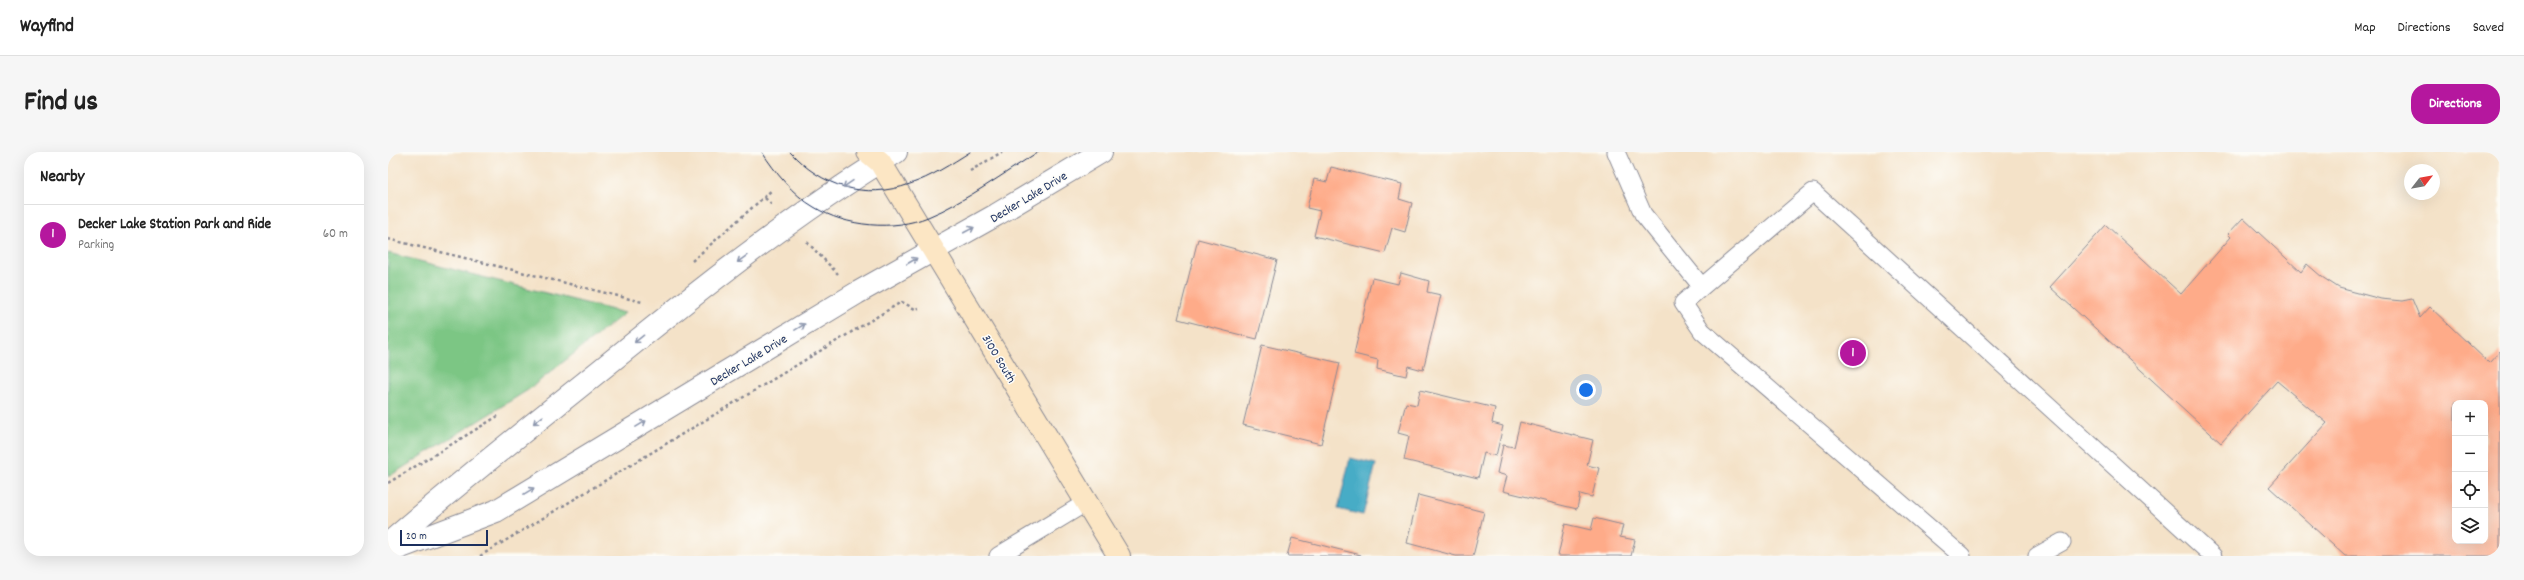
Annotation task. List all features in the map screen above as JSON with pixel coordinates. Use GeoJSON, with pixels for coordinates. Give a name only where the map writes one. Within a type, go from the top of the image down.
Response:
{"type":"FeatureCollection","features":[{"type":"Feature","properties":{"kind":"main road","name":"3100 South"},"geometry":{"type":"LineString","coordinates":[[881,154],[934,248],[1119,556]]}},
{"type":"Feature","properties":{"kind":"street","name":"Decker Lake Drive"},"geometry":{"type":"LineString","coordinates":[[388,552],[496,511],[857,293],[934,248],[996,215],[1101,152]]}},
{"type":"Feature","properties":{"kind":"street"},"geometry":{"type":"LineString","coordinates":[[388,544],[473,470],[704,286],[790,224],[881,154]]}},
{"type":"Feature","properties":{"kind":"lane"},"geometry":{"type":"LineString","coordinates":[[1616,152],[1643,214],[1702,286]]}},
{"type":"Feature","properties":{"kind":"lane"},"geometry":{"type":"LineString","coordinates":[[1962,556],[1702,331],[1683,303],[1813,192],[2213,556]]}},
{"type":"Feature","properties":{"kind":"lane"},"geometry":{"type":"LineString","coordinates":[[998,556],[1087,502]]}},
{"type":"Feature","properties":{"kind":"lane"},"geometry":{"type":"LineString","coordinates":[[2037,556],[2062,542]]}},
{"type":"Feature","properties":{"kind":"path"},"geometry":{"type":"LineString","coordinates":[[970,171],[1002,152]]}},
{"type":"Feature","properties":{"kind":"path"},"geometry":{"type":"LineString","coordinates":[[690,262],[765,198],[772,190]]}},
{"type":"Feature","properties":{"kind":"path"},"geometry":{"type":"LineString","coordinates":[[790,224],[857,293]]}},
{"type":"Feature","properties":{"kind":"path"},"geometry":{"type":"LineString","coordinates":[[388,239],[646,303],[641,308]]}},
{"type":"Feature","properties":{"kind":"path"},"geometry":{"type":"LineString","coordinates":[[480,556],[898,304],[902,302],[915,310],[919,308]]}},
{"type":"Feature","properties":{"kind":"path"},"geometry":{"type":"LineString","coordinates":[[388,483],[503,413]]}},
{"type":"Feature","properties":{"kind":"green space"},"geometry":{"type":"Polygon","coordinates":[[[388,253],[625,313],[528,390],[388,477],[388,253]]]}},
{"type":"Feature","properties":{"kind":"water"},"geometry":{"type":"Polygon","coordinates":[[[1350,458],[1376,464],[1363,515],[1338,509],[1350,458]]]}},
{"type":"Feature","properties":{"kind":"building"},"geometry":{"type":"Polygon","coordinates":[[[1331,167],[1402,184],[1399,199],[1412,203],[1405,232],[1392,228],[1385,253],[1314,236],[1320,211],[1307,208],[1314,179],[1327,182],[1331,167]]]}},
{"type":"Feature","properties":{"kind":"building"},"geometry":{"type":"Polygon","coordinates":[[[2243,218],[2301,272],[2307,264],[2322,277],[2339,288],[2381,299],[2402,301],[2412,299],[2420,318],[2430,307],[2489,363],[2500,351],[2500,556],[2345,556],[2269,487],[2327,423],[2277,381],[2221,443],[2050,287],[2106,225],[2181,294],[2231,237],[2228,234],[2243,218]]]}},
{"type":"Feature","properties":{"kind":"building"},"geometry":{"type":"Polygon","coordinates":[[[1198,239],[1277,260],[1257,339],[1178,319],[1198,239]]]}},
{"type":"Feature","properties":{"kind":"building"},"geometry":{"type":"Polygon","coordinates":[[[1401,273],[1429,281],[1427,292],[1441,295],[1423,370],[1408,366],[1406,376],[1377,369],[1378,360],[1354,354],[1372,278],[1398,284],[1401,273]]]}},
{"type":"Feature","properties":{"kind":"building"},"geometry":{"type":"Polygon","coordinates":[[[1262,345],[1340,363],[1321,444],[1243,425],[1262,345]]]}},
{"type":"Feature","properties":{"kind":"building"},"geometry":{"type":"Polygon","coordinates":[[[1420,390],[1495,408],[1492,423],[1503,426],[1496,456],[1484,453],[1478,478],[1404,460],[1409,436],[1398,433],[1406,403],[1417,405],[1420,390]]]}},
{"type":"Feature","properties":{"kind":"building"},"geometry":{"type":"Polygon","coordinates":[[[1520,422],[1593,440],[1587,465],[1599,468],[1592,497],[1580,494],[1577,509],[1503,491],[1507,476],[1497,473],[1503,445],[1514,447],[1520,422]]]}},
{"type":"Feature","properties":{"kind":"building"},"geometry":{"type":"Polygon","coordinates":[[[1418,495],[1484,512],[1473,556],[1456,556],[1407,543],[1418,495]]]}},
{"type":"Feature","properties":{"kind":"building"},"geometry":{"type":"Polygon","coordinates":[[[1594,518],[1623,525],[1620,537],[1635,540],[1631,556],[1558,556],[1565,524],[1591,530],[1594,518]]]}},
{"type":"Feature","properties":{"kind":"building"},"geometry":{"type":"Polygon","coordinates":[[[1292,538],[1361,555],[1361,556],[1287,556],[1292,538]]]}},
{"type":"Feature","properties":{"kind":"tram line"},"geometry":{"type":"LineString","coordinates":[[762,152],[792,190],[806,202],[827,214],[855,223],[870,225],[900,224],[928,217],[942,211],[1038,152]]}},
{"type":"Feature","properties":{"kind":"tram line"},"geometry":{"type":"LineString","coordinates":[[790,152],[802,164],[830,182],[845,187],[877,191],[893,189],[926,178],[970,152]]}},
{"type":"Feature","properties":{"kind":"place","name":"Decker Lake Station Park and Ride"},"geometry":{"type":"Point","coordinates":[1853,353]}}]}
